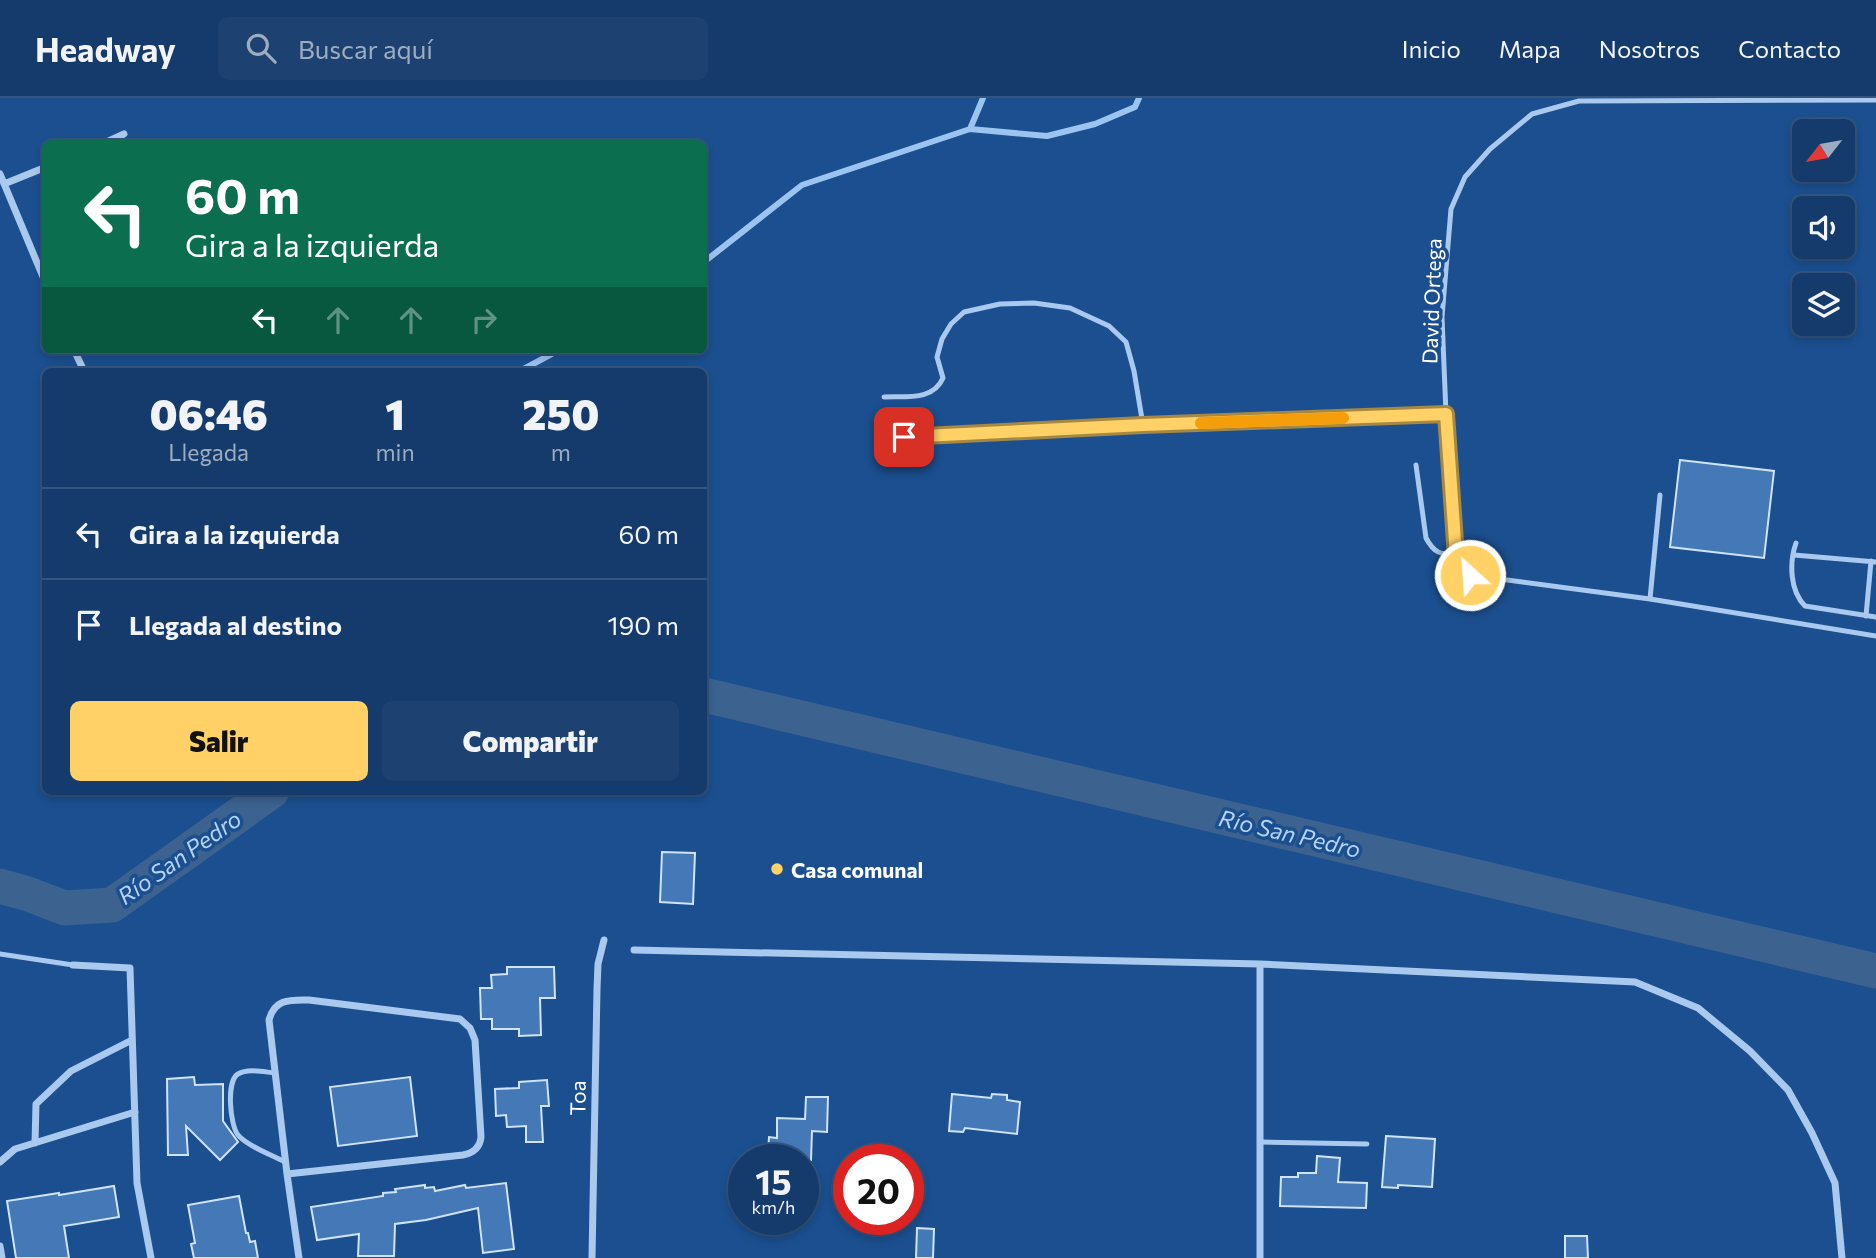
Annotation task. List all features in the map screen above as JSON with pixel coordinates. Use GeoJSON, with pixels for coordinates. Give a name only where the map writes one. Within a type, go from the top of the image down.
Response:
{"type":"FeatureCollection","features":[{"type":"Feature","properties":{"kind":"street"},"geometry":{"type":"LineString","coordinates":[[111,140],[124,134]]}},
{"type":"Feature","properties":{"kind":"street"},"geometry":{"type":"LineString","coordinates":[[4,184],[42,169]]}},
{"type":"Feature","properties":{"kind":"street"},"geometry":{"type":"LineString","coordinates":[[0,174],[42,274]]}},
{"type":"Feature","properties":{"kind":"street","name":"Toa"},"geometry":{"type":"LineString","coordinates":[[592,1258],[597,989],[598,964],[604,940]]}},
{"type":"Feature","properties":{"kind":"street"},"geometry":{"type":"LineString","coordinates":[[634,950],[1260,964],[1636,982],[1698,1009],[1750,1051],[1788,1090],[1835,1183],[1842,1258]]}},
{"type":"Feature","properties":{"kind":"street"},"geometry":{"type":"LineString","coordinates":[[1260,964],[1260,1258]]}},
{"type":"Feature","properties":{"kind":"street"},"geometry":{"type":"LineString","coordinates":[[73,965],[130,968],[137,1183],[151,1258]]}},
{"type":"Feature","properties":{"kind":"street"},"geometry":{"type":"LineString","coordinates":[[287,1174],[463,1155],[475,1151],[481,1137],[475,1040],[470,1028],[460,1019],[309,1000],[284,1001],[274,1009],[269,1020],[285,1162],[299,1258]]}},
{"type":"Feature","properties":{"kind":"street"},"geometry":{"type":"LineString","coordinates":[[35,1143],[36,1104],[71,1071],[132,1040]]}},
{"type":"Feature","properties":{"kind":"street"},"geometry":{"type":"LineString","coordinates":[[0,1162],[15,1149],[135,1112]]}},
{"type":"Feature","properties":{"kind":"street"},"geometry":{"type":"LineString","coordinates":[[0,1246],[2,1258]]}},
{"type":"Feature","properties":{"kind":"lane","name":"David Ortega"},"geometry":{"type":"LineString","coordinates":[[1456,556],[1442,317],[1451,209],[1465,177],[1490,149],[1532,114],[1579,102],[1876,100]]}},
{"type":"Feature","properties":{"kind":"lane"},"geometry":{"type":"LineString","coordinates":[[884,397],[929,395],[937,389],[943,378],[937,357],[942,339],[951,324],[964,312],[1000,304],[1034,303],[1070,308],[1109,326],[1126,342],[1135,371],[1143,425]]}},
{"type":"Feature","properties":{"kind":"lane"},"geometry":{"type":"LineString","coordinates":[[904,437],[1446,414]]}},
{"type":"Feature","properties":{"kind":"lane"},"geometry":{"type":"LineString","coordinates":[[1416,465],[1426,538],[1432,549],[1444,555],[1456,556],[1458,567],[1470,575],[1650,599],[1876,636]]}},
{"type":"Feature","properties":{"kind":"lane"},"geometry":{"type":"LineString","coordinates":[[1650,599],[1660,495]]}},
{"type":"Feature","properties":{"kind":"lane"},"geometry":{"type":"LineString","coordinates":[[1796,543],[1793,584],[1798,599],[1805,606],[1876,617]]}},
{"type":"Feature","properties":{"kind":"lane"},"geometry":{"type":"LineString","coordinates":[[1794,555],[1874,562],[1866,616]]}},
{"type":"Feature","properties":{"kind":"lane"},"geometry":{"type":"LineString","coordinates":[[0,954],[73,965]]}},
{"type":"Feature","properties":{"kind":"lane"},"geometry":{"type":"LineString","coordinates":[[275,1073],[247,1071],[234,1076],[230,1086],[233,1126],[243,1141],[285,1162]]}},
{"type":"Feature","properties":{"kind":"lane"},"geometry":{"type":"LineString","coordinates":[[1260,1142],[1367,1143]]}},
{"type":"Feature","properties":{"kind":"building"},"geometry":{"type":"Polygon","coordinates":[[[1680,460],[1774,471],[1764,558],[1670,547],[1680,460]]]}},
{"type":"Feature","properties":{"kind":"building"},"geometry":{"type":"Polygon","coordinates":[[[662,852],[695,853],[693,904],[660,902],[662,852]]]}},
{"type":"Feature","properties":{"kind":"building"},"geometry":{"type":"Polygon","coordinates":[[[507,967],[554,967],[555,998],[540,998],[541,1035],[519,1036],[519,1029],[492,1029],[492,1019],[481,1019],[480,988],[492,988],[491,975],[507,974],[507,967]]]}},
{"type":"Feature","properties":{"kind":"building"},"geometry":{"type":"Polygon","coordinates":[[[194,1077],[195,1085],[223,1084],[223,1121],[238,1142],[220,1160],[186,1126],[188,1155],[168,1155],[167,1079],[194,1077]]]}},
{"type":"Feature","properties":{"kind":"building"},"geometry":{"type":"Polygon","coordinates":[[[410,1077],[417,1136],[338,1146],[330,1087],[410,1077]]]}},
{"type":"Feature","properties":{"kind":"building"},"geometry":{"type":"Polygon","coordinates":[[[547,1080],[549,1106],[541,1106],[543,1142],[526,1142],[526,1126],[507,1127],[506,1115],[496,1116],[495,1089],[519,1088],[519,1082],[547,1080]]]}},
{"type":"Feature","properties":{"kind":"building"},"geometry":{"type":"Polygon","coordinates":[[[952,1094],[991,1098],[992,1094],[1007,1095],[1007,1100],[1020,1102],[1017,1134],[965,1128],[963,1132],[949,1131],[952,1094]]]}},
{"type":"Feature","properties":{"kind":"building"},"geometry":{"type":"Polygon","coordinates":[[[806,1097],[828,1097],[827,1132],[812,1131],[812,1144],[769,1144],[769,1137],[777,1138],[777,1118],[805,1119],[806,1097]]]}},
{"type":"Feature","properties":{"kind":"building"},"geometry":{"type":"Polygon","coordinates":[[[1386,1136],[1435,1139],[1432,1187],[1382,1187],[1386,1136]]]}},
{"type":"Feature","properties":{"kind":"building"},"geometry":{"type":"Polygon","coordinates":[[[1317,1156],[1340,1158],[1338,1182],[1367,1183],[1366,1208],[1280,1206],[1281,1177],[1316,1173],[1317,1156]]]}},
{"type":"Feature","properties":{"kind":"building"},"geometry":{"type":"Polygon","coordinates":[[[506,1183],[514,1249],[483,1253],[478,1208],[395,1224],[394,1256],[358,1256],[359,1234],[317,1240],[311,1207],[383,1196],[383,1193],[396,1192],[395,1189],[425,1185],[425,1188],[434,1187],[435,1191],[465,1185],[466,1188],[506,1183]]]}},
{"type":"Feature","properties":{"kind":"building"},"geometry":{"type":"Polygon","coordinates":[[[114,1186],[119,1217],[64,1226],[69,1258],[16,1258],[7,1201],[114,1186]]]}},
{"type":"Feature","properties":{"kind":"building"},"geometry":{"type":"Polygon","coordinates":[[[239,1196],[246,1233],[250,1242],[255,1241],[258,1258],[194,1258],[191,1244],[195,1243],[188,1205],[239,1196]]]}},
{"type":"Feature","properties":{"kind":"building"},"geometry":{"type":"Polygon","coordinates":[[[924,1228],[934,1229],[933,1258],[916,1258],[917,1235],[924,1235],[924,1228]]]}},
{"type":"Feature","properties":{"kind":"building"},"geometry":{"type":"Polygon","coordinates":[[[1565,1236],[1587,1236],[1588,1258],[1565,1258],[1565,1236]]]}},
{"type":"Feature","properties":{"kind":"waterway"},"geometry":{"type":"LineString","coordinates":[[970,129],[983,98]]}},
{"type":"Feature","properties":{"kind":"waterway"},"geometry":{"type":"LineString","coordinates":[[707,260],[802,185],[970,129],[1047,136],[1095,124],[1135,107],[1139,98]]}},
{"type":"Feature","properties":{"kind":"waterway"},"geometry":{"type":"LineString","coordinates":[[526,368],[552,354]]}},
{"type":"Feature","properties":{"kind":"waterway","name":"Río San Pedro"},"geometry":{"type":"LineString","coordinates":[[707,696],[1876,971]]}},
{"type":"Feature","properties":{"kind":"waterway","name":"Río San Pedro"},"geometry":{"type":"LineString","coordinates":[[0,886],[65,908],[112,905],[266,795]]}},
{"type":"Feature","properties":{"kind":"slow traffic"},"geometry":{"type":"LineString","coordinates":[[1201,423],[1343,418]]}},
{"type":"Feature","properties":{"kind":"place","name":"Casa comunal"},"geometry":{"type":"Point","coordinates":[777,869]}},
{"type":"Feature","properties":{"kind":"route"},"geometry":{"type":"LineString","coordinates":[[904,437],[1446,414],[1456,556],[1458,567],[1470,575]]}}]}
